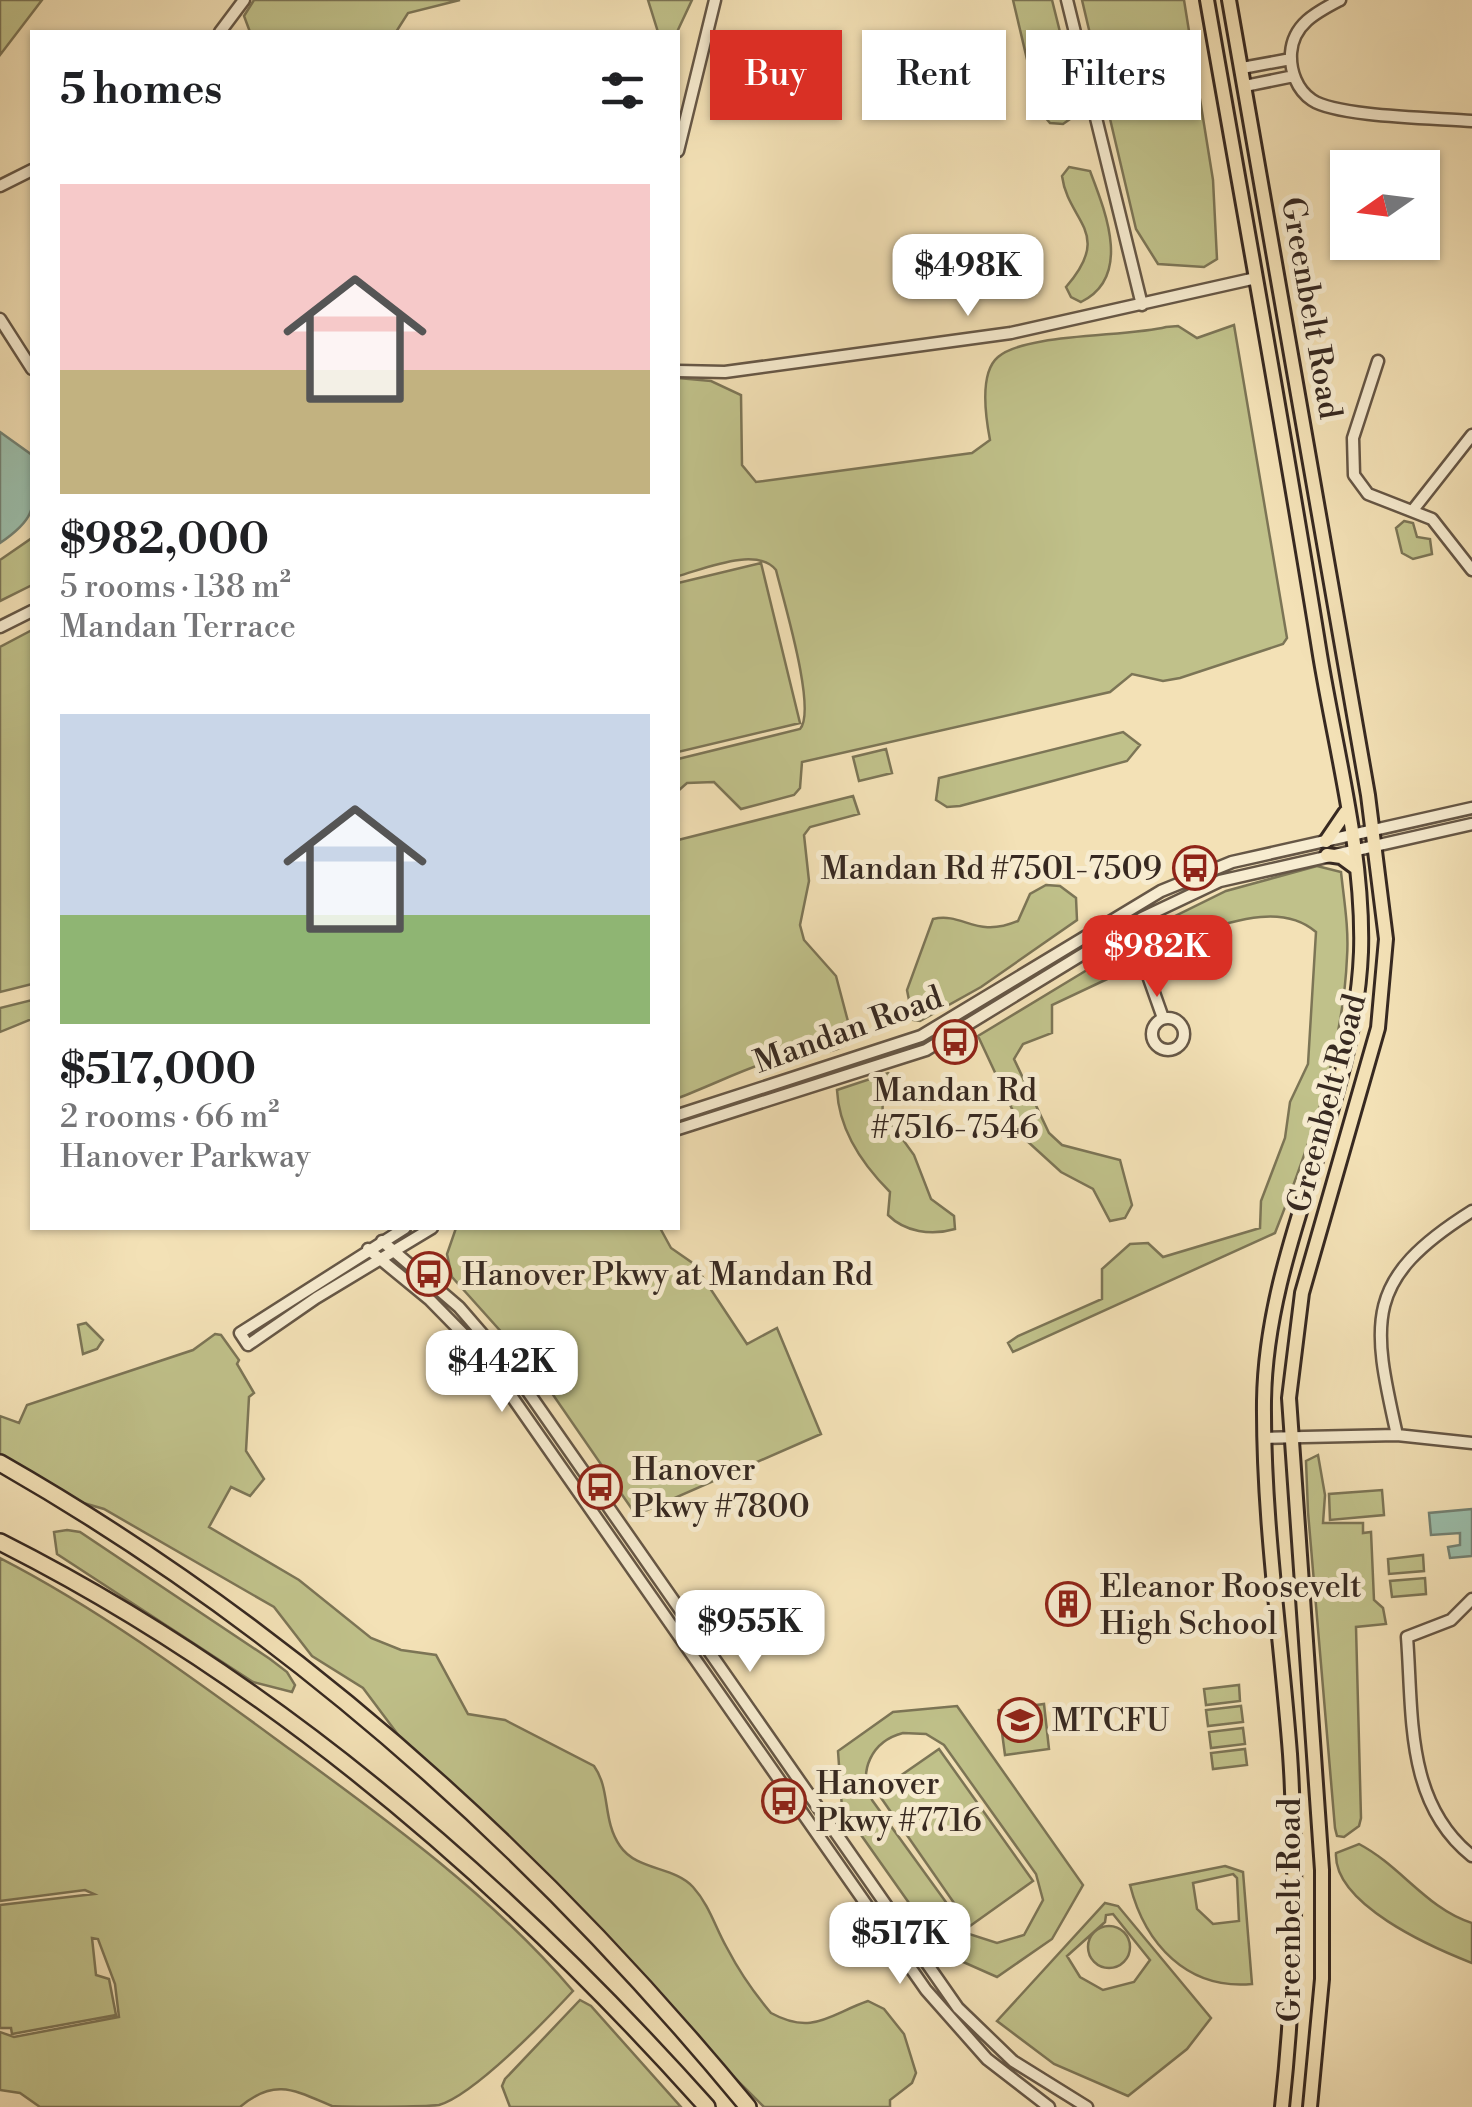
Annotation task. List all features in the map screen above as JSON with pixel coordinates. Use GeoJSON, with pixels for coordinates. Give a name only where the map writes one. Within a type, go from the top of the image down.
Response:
{"type":"FeatureCollection","features":[{"type":"Feature","properties":{"kind":"highway"},"geometry":{"type":"LineString","coordinates":[[0,1463],[192,1584],[310,1672],[420,1764],[596,1934],[748,2107]]}},
{"type":"Feature","properties":{"kind":"highway"},"geometry":{"type":"LineString","coordinates":[[0,1542],[158,1633],[266,1706],[384,1795],[553,1946],[706,2107]]}},
{"type":"Feature","properties":{"kind":"main road","name":"Greenbelt Road"},"geometry":{"type":"LineString","coordinates":[[1207,0],[1356,868],[1361,926],[1354,1020],[1277,1283],[1268,1344],[1264,1438],[1295,1842],[1295,1980],[1282,2107]]}},
{"type":"Feature","properties":{"kind":"main road","name":"Greenbelt Road"},"geometry":{"type":"LineString","coordinates":[[1230,0],[1376,845],[1386,940],[1382,1011],[1365,1086],[1302,1294],[1290,1384],[1290,1437],[1322,1859],[1322,1979],[1311,2103]]}},
{"type":"Feature","properties":{"kind":"main road"},"geometry":{"type":"LineString","coordinates":[[1346,811],[1327,848],[1356,868]]}},
{"type":"Feature","properties":{"kind":"street"},"geometry":{"type":"LineString","coordinates":[[222,30],[244,0]]}},
{"type":"Feature","properties":{"kind":"street"},"geometry":{"type":"LineString","coordinates":[[680,143],[716,0]]}},
{"type":"Feature","properties":{"kind":"street"},"geometry":{"type":"LineString","coordinates":[[1068,0],[1142,305]]}},
{"type":"Feature","properties":{"kind":"street"},"geometry":{"type":"LineString","coordinates":[[1340,0],[1302,25],[1290,59],[1294,76],[1305,94],[1326,107],[1472,121]]}},
{"type":"Feature","properties":{"kind":"street"},"geometry":{"type":"LineString","coordinates":[[1242,68],[1290,59]]}},
{"type":"Feature","properties":{"kind":"street"},"geometry":{"type":"LineString","coordinates":[[1245,86],[1294,76]]}},
{"type":"Feature","properties":{"kind":"street"},"geometry":{"type":"LineString","coordinates":[[0,186],[30,171]]}},
{"type":"Feature","properties":{"kind":"street"},"geometry":{"type":"LineString","coordinates":[[680,372],[726,372],[951,342],[1072,322],[1256,278]]}},
{"type":"Feature","properties":{"kind":"street"},"geometry":{"type":"LineString","coordinates":[[0,319],[30,367]]}},
{"type":"Feature","properties":{"kind":"street"},"geometry":{"type":"LineString","coordinates":[[1378,361],[1353,438],[1354,475],[1368,494],[1413,510],[1444,532],[1472,570]]}},
{"type":"Feature","properties":{"kind":"street"},"geometry":{"type":"LineString","coordinates":[[1413,510],[1472,435]]}},
{"type":"Feature","properties":{"kind":"street"},"geometry":{"type":"LineString","coordinates":[[0,627],[30,612]]}},
{"type":"Feature","properties":{"kind":"street","name":"Mandan Road"},"geometry":{"type":"LineString","coordinates":[[1351,843],[1373,829],[1472,808]]}},
{"type":"Feature","properties":{"kind":"street","name":"Mandan Road"},"geometry":{"type":"LineString","coordinates":[[680,1114],[921,1036],[980,1004],[1114,919],[1216,867],[1351,843],[1376,845],[1472,824]]}},
{"type":"Feature","properties":{"kind":"street","name":"Mandan Road"},"geometry":{"type":"LineString","coordinates":[[680,1129],[926,1050],[1181,897],[1327,848]]}},
{"type":"Feature","properties":{"kind":"street"},"geometry":{"type":"LineString","coordinates":[[1114,919],[1147,973],[1163,1018]]}},
{"type":"Feature","properties":{"kind":"street"},"geometry":{"type":"LineString","coordinates":[[1396,1435],[1378,1340],[1386,1298],[1412,1255],[1430,1237],[1472,1211]]}},
{"type":"Feature","properties":{"kind":"street"},"geometry":{"type":"LineString","coordinates":[[401,1230],[240,1333],[248,1345],[428,1230]]}},
{"type":"Feature","properties":{"kind":"street"},"geometry":{"type":"LineString","coordinates":[[382,1240],[447,1295],[510,1366],[958,2008],[1013,2061],[1087,2107]]}},
{"type":"Feature","properties":{"kind":"street"},"geometry":{"type":"LineString","coordinates":[[368,1249],[448,1316],[497,1374],[940,2007],[987,2059],[1049,2107]]}},
{"type":"Feature","properties":{"kind":"street"},"geometry":{"type":"LineString","coordinates":[[1264,1438],[1396,1435],[1472,1443]]}},
{"type":"Feature","properties":{"kind":"street"},"geometry":{"type":"LineString","coordinates":[[1472,1598],[1451,1620],[1408,1637],[1422,1789],[1436,1818],[1472,1856]]}},
{"type":"Feature","properties":{"kind":"green space"},"geometry":{"type":"Polygon","coordinates":[[[0,0],[42,0],[0,55],[0,0]]]}},
{"type":"Feature","properties":{"kind":"green space"},"geometry":{"type":"Polygon","coordinates":[[[254,0],[460,0],[408,13],[397,30],[249,30],[244,16],[254,0]]]}},
{"type":"Feature","properties":{"kind":"green space"},"geometry":{"type":"Polygon","coordinates":[[[648,0],[692,0],[678,30],[657,30],[648,0]]]}},
{"type":"Feature","properties":{"kind":"green space"},"geometry":{"type":"Polygon","coordinates":[[[1013,0],[1052,0],[1060,30],[1026,30],[1026,55],[1013,0]]]}},
{"type":"Feature","properties":{"kind":"green space"},"geometry":{"type":"Polygon","coordinates":[[[1082,0],[1184,0],[1189,30],[1089,30],[1082,0]]]}},
{"type":"Feature","properties":{"kind":"green space"},"geometry":{"type":"Polygon","coordinates":[[[1201,106],[1213,180],[1217,259],[1204,267],[1158,264],[1136,229],[1110,120],[1201,120],[1201,106]]]}},
{"type":"Feature","properties":{"kind":"green space"},"geometry":{"type":"Polygon","coordinates":[[[1069,167],[1090,171],[1111,243],[1106,277],[1097,291],[1081,302],[1071,297],[1066,287],[1080,268],[1087,240],[1062,176],[1069,167]]]}},
{"type":"Feature","properties":{"kind":"green space"},"geometry":{"type":"Polygon","coordinates":[[[1234,325],[1287,638],[1283,644],[1180,678],[1163,681],[1132,674],[1110,692],[802,762],[800,788],[794,795],[741,809],[714,782],[687,783],[680,789],[680,759],[800,729],[804,700],[797,653],[776,570],[767,563],[743,560],[680,575],[680,378],[711,381],[741,395],[742,465],[756,482],[972,453],[990,440],[985,397],[988,374],[998,357],[1011,349],[1053,340],[1178,326],[1197,338],[1234,325]]]}},
{"type":"Feature","properties":{"kind":"green space"},"geometry":{"type":"Polygon","coordinates":[[[1404,521],[1413,523],[1417,537],[1430,539],[1432,554],[1413,559],[1402,553],[1396,528],[1404,521]]]}},
{"type":"Feature","properties":{"kind":"green space"},"geometry":{"type":"Polygon","coordinates":[[[30,539],[30,586],[0,601],[0,560],[30,539]]]}},
{"type":"Feature","properties":{"kind":"green space"},"geometry":{"type":"Polygon","coordinates":[[[761,563],[800,723],[680,752],[680,583],[761,563]]]}},
{"type":"Feature","properties":{"kind":"green space"},"geometry":{"type":"Polygon","coordinates":[[[30,631],[30,984],[0,992],[0,647],[30,631]]]}},
{"type":"Feature","properties":{"kind":"green space"},"geometry":{"type":"Polygon","coordinates":[[[1123,732],[1140,745],[1127,761],[960,806],[947,807],[936,800],[939,778],[1123,732]]]}},
{"type":"Feature","properties":{"kind":"green space"},"geometry":{"type":"Polygon","coordinates":[[[886,749],[892,773],[859,781],[853,757],[886,749]]]}},
{"type":"Feature","properties":{"kind":"green space"},"geometry":{"type":"Polygon","coordinates":[[[853,796],[859,814],[810,827],[804,835],[809,881],[800,925],[804,940],[836,976],[850,1029],[846,1045],[770,1061],[680,1097],[680,839],[853,796]]]}},
{"type":"Feature","properties":{"kind":"green space"},"geometry":{"type":"Polygon","coordinates":[[[1317,866],[1341,872],[1347,936],[1344,992],[1322,1098],[1275,1233],[1013,1352],[1008,1343],[1018,1336],[1102,1299],[1102,1269],[1130,1244],[1148,1243],[1163,1257],[1260,1228],[1261,1201],[1285,1138],[1290,1102],[1308,1064],[1316,932],[1298,921],[1257,917],[1153,944],[1149,929],[1226,891],[1317,866]]]}},
{"type":"Feature","properties":{"kind":"green space"},"geometry":{"type":"Polygon","coordinates":[[[1046,885],[1060,886],[1076,898],[1077,920],[981,987],[920,1021],[913,1020],[907,990],[933,919],[1003,926],[1018,921],[1030,894],[1046,885]]]}},
{"type":"Feature","properties":{"kind":"green space"},"geometry":{"type":"Polygon","coordinates":[[[1115,953],[1123,962],[1120,973],[1052,1005],[1052,1033],[1023,1044],[1014,1059],[1049,1133],[1062,1145],[1120,1160],[1132,1205],[1125,1218],[1110,1221],[1093,1189],[1061,1172],[1027,1141],[978,1036],[1115,953]]]}},
{"type":"Feature","properties":{"kind":"green space"},"geometry":{"type":"Polygon","coordinates":[[[30,1000],[30,1020],[0,1032],[0,1008],[30,1000]]]}},
{"type":"Feature","properties":{"kind":"green space"},"geometry":{"type":"Polygon","coordinates":[[[888,1073],[893,1076],[883,1112],[914,1155],[931,1199],[954,1216],[955,1229],[919,1231],[888,1215],[890,1192],[862,1159],[848,1133],[837,1090],[888,1073]]]}},
{"type":"Feature","properties":{"kind":"green space"},"geometry":{"type":"Polygon","coordinates":[[[455,1230],[661,1230],[671,1248],[694,1264],[747,1344],[777,1328],[821,1434],[636,1515],[538,1373],[452,1277],[447,1254],[455,1230]]]}},
{"type":"Feature","properties":{"kind":"green space"},"geometry":{"type":"Polygon","coordinates":[[[86,1323],[103,1340],[97,1349],[83,1354],[78,1325],[86,1323]]]}},
{"type":"Feature","properties":{"kind":"green space"},"geometry":{"type":"Polygon","coordinates":[[[215,1334],[221,1335],[239,1360],[237,1364],[254,1393],[249,1397],[246,1451],[264,1479],[250,1496],[231,1487],[209,1527],[299,1580],[371,1638],[401,1650],[436,1655],[468,1714],[505,1720],[594,1766],[620,1846],[636,1860],[676,1875],[693,1887],[742,1973],[771,2013],[786,2020],[810,2023],[868,2001],[884,2009],[904,2034],[916,2073],[912,2083],[890,2100],[890,2107],[764,2107],[420,1764],[363,1688],[312,1656],[274,1607],[104,1509],[56,1495],[0,1463],[0,1416],[19,1423],[27,1405],[193,1350],[215,1334]]]}},
{"type":"Feature","properties":{"kind":"green space"},"geometry":{"type":"Polygon","coordinates":[[[1318,1455],[1325,1495],[1323,1523],[1363,1523],[1363,1533],[1371,1532],[1374,1600],[1383,1608],[1386,1624],[1356,1627],[1361,1818],[1359,1826],[1344,1837],[1337,1836],[1335,1828],[1308,1512],[1306,1461],[1318,1455]]]}},
{"type":"Feature","properties":{"kind":"green space"},"geometry":{"type":"Polygon","coordinates":[[[1382,1490],[1384,1515],[1330,1520],[1329,1494],[1382,1490]]]}},
{"type":"Feature","properties":{"kind":"green space"},"geometry":{"type":"Polygon","coordinates":[[[54,1532],[80,1532],[270,1659],[287,1672],[295,1685],[292,1692],[253,1682],[57,1554],[54,1532]]]}},
{"type":"Feature","properties":{"kind":"green space"},"geometry":{"type":"Polygon","coordinates":[[[1423,1555],[1424,1571],[1389,1574],[1388,1559],[1423,1555]]]}},
{"type":"Feature","properties":{"kind":"green space"},"geometry":{"type":"Polygon","coordinates":[[[0,1558],[149,1648],[366,1805],[475,1892],[573,1991],[490,2072],[439,2105],[332,2106],[296,2092],[275,2090],[264,2092],[240,2107],[40,2107],[20,2093],[0,2090],[0,2032],[14,2037],[119,2017],[115,1984],[98,1939],[92,1938],[96,1975],[109,1979],[116,2015],[12,2034],[11,2028],[0,2028],[0,1905],[94,1894],[85,1890],[0,1901],[0,1558]]]}},
{"type":"Feature","properties":{"kind":"green space"},"geometry":{"type":"Polygon","coordinates":[[[1425,1578],[1426,1594],[1392,1597],[1390,1581],[1425,1578]]]}},
{"type":"Feature","properties":{"kind":"green space"},"geometry":{"type":"Polygon","coordinates":[[[1239,1685],[1240,1701],[1206,1705],[1204,1689],[1239,1685]]]}},
{"type":"Feature","properties":{"kind":"green space"},"geometry":{"type":"Polygon","coordinates":[[[1044,1704],[1049,1749],[1005,1755],[999,1710],[1044,1704]]]}},
{"type":"Feature","properties":{"kind":"green space"},"geometry":{"type":"Polygon","coordinates":[[[957,1706],[1083,1885],[1052,1939],[997,1977],[945,1954],[842,1808],[838,1751],[893,1712],[957,1706]],[[903,1733],[876,1750],[866,1778],[872,1800],[969,1934],[997,1943],[1024,1935],[1043,1900],[1036,1874],[944,1745],[926,1734],[903,1733]]]}},
{"type":"Feature","properties":{"kind":"green space"},"geometry":{"type":"Polygon","coordinates":[[[1241,1706],[1243,1722],[1208,1726],[1206,1710],[1241,1706]]]}},
{"type":"Feature","properties":{"kind":"green space"},"geometry":{"type":"Polygon","coordinates":[[[1243,1728],[1245,1744],[1211,1748],[1209,1732],[1243,1728]]]}},
{"type":"Feature","properties":{"kind":"green space"},"geometry":{"type":"Polygon","coordinates":[[[939,1749],[1033,1881],[970,1926],[877,1792],[939,1749]]]}},
{"type":"Feature","properties":{"kind":"green space"},"geometry":{"type":"Polygon","coordinates":[[[1245,1749],[1247,1765],[1213,1769],[1211,1753],[1245,1749]]]}},
{"type":"Feature","properties":{"kind":"green space"},"geometry":{"type":"Polygon","coordinates":[[[1359,1844],[1441,1908],[1472,1923],[1472,1963],[1410,1935],[1367,1906],[1350,1889],[1339,1872],[1336,1853],[1359,1844]]]}},
{"type":"Feature","properties":{"kind":"green space"},"geometry":{"type":"Polygon","coordinates":[[[1225,1866],[1243,1872],[1252,1984],[1208,1979],[1172,1959],[1146,1926],[1130,1885],[1225,1866]],[[1233,1874],[1193,1883],[1197,1909],[1213,1924],[1239,1921],[1237,1878],[1233,1874]]]}},
{"type":"Feature","properties":{"kind":"green space"},"geometry":{"type":"Polygon","coordinates":[[[1105,1903],[1118,1906],[1211,2018],[1187,2049],[1128,2096],[1054,2064],[997,2021],[1105,1903]],[[1113,1914],[1106,1915],[1105,1922],[1067,1956],[1080,1977],[1103,1990],[1134,1982],[1150,1960],[1113,1914]]]}},
{"type":"Feature","properties":{"kind":"green space"},"geometry":{"type":"Polygon","coordinates":[[[1109,1926],[1124,1932],[1130,1947],[1124,1962],[1109,1968],[1094,1962],[1088,1947],[1094,1932],[1109,1926]]]}},
{"type":"Feature","properties":{"kind":"green space"},"geometry":{"type":"Polygon","coordinates":[[[580,2000],[591,2006],[681,2107],[510,2107],[502,2086],[505,2079],[580,2000]]]}},
{"type":"Feature","properties":{"kind":"shaded area"},"geometry":{"type":"Polygon","coordinates":[[[0,432],[30,454],[30,512],[23,524],[0,543],[0,432]]]}},
{"type":"Feature","properties":{"kind":"shaded area"},"geometry":{"type":"Polygon","coordinates":[[[1472,1509],[1472,1556],[1450,1558],[1448,1547],[1460,1545],[1460,1533],[1431,1535],[1429,1513],[1472,1509]]]}},
{"type":"Feature","properties":{"kind":"place","name":"Mandan Rd #7501-7509"},"geometry":{"type":"Point","coordinates":[1195,868]}},
{"type":"Feature","properties":{"kind":"place","name":"Mandan Rd #7516-7546"},"geometry":{"type":"Point","coordinates":[955,1042]}},
{"type":"Feature","properties":{"kind":"place","name":"Hanover Pkwy at Mandan Rd"},"geometry":{"type":"Point","coordinates":[429,1274]}},
{"type":"Feature","properties":{"kind":"place","name":"Hanover Pkwy #7800"},"geometry":{"type":"Point","coordinates":[600,1487]}},
{"type":"Feature","properties":{"kind":"place","name":"Eleanor Roosevelt High School"},"geometry":{"type":"Point","coordinates":[1068,1604]}},
{"type":"Feature","properties":{"kind":"place","name":"MTCFU"},"geometry":{"type":"Point","coordinates":[1020,1720]}},
{"type":"Feature","properties":{"kind":"place","name":"Hanover Pkwy #7716"},"geometry":{"type":"Point","coordinates":[784,1801]}}]}
